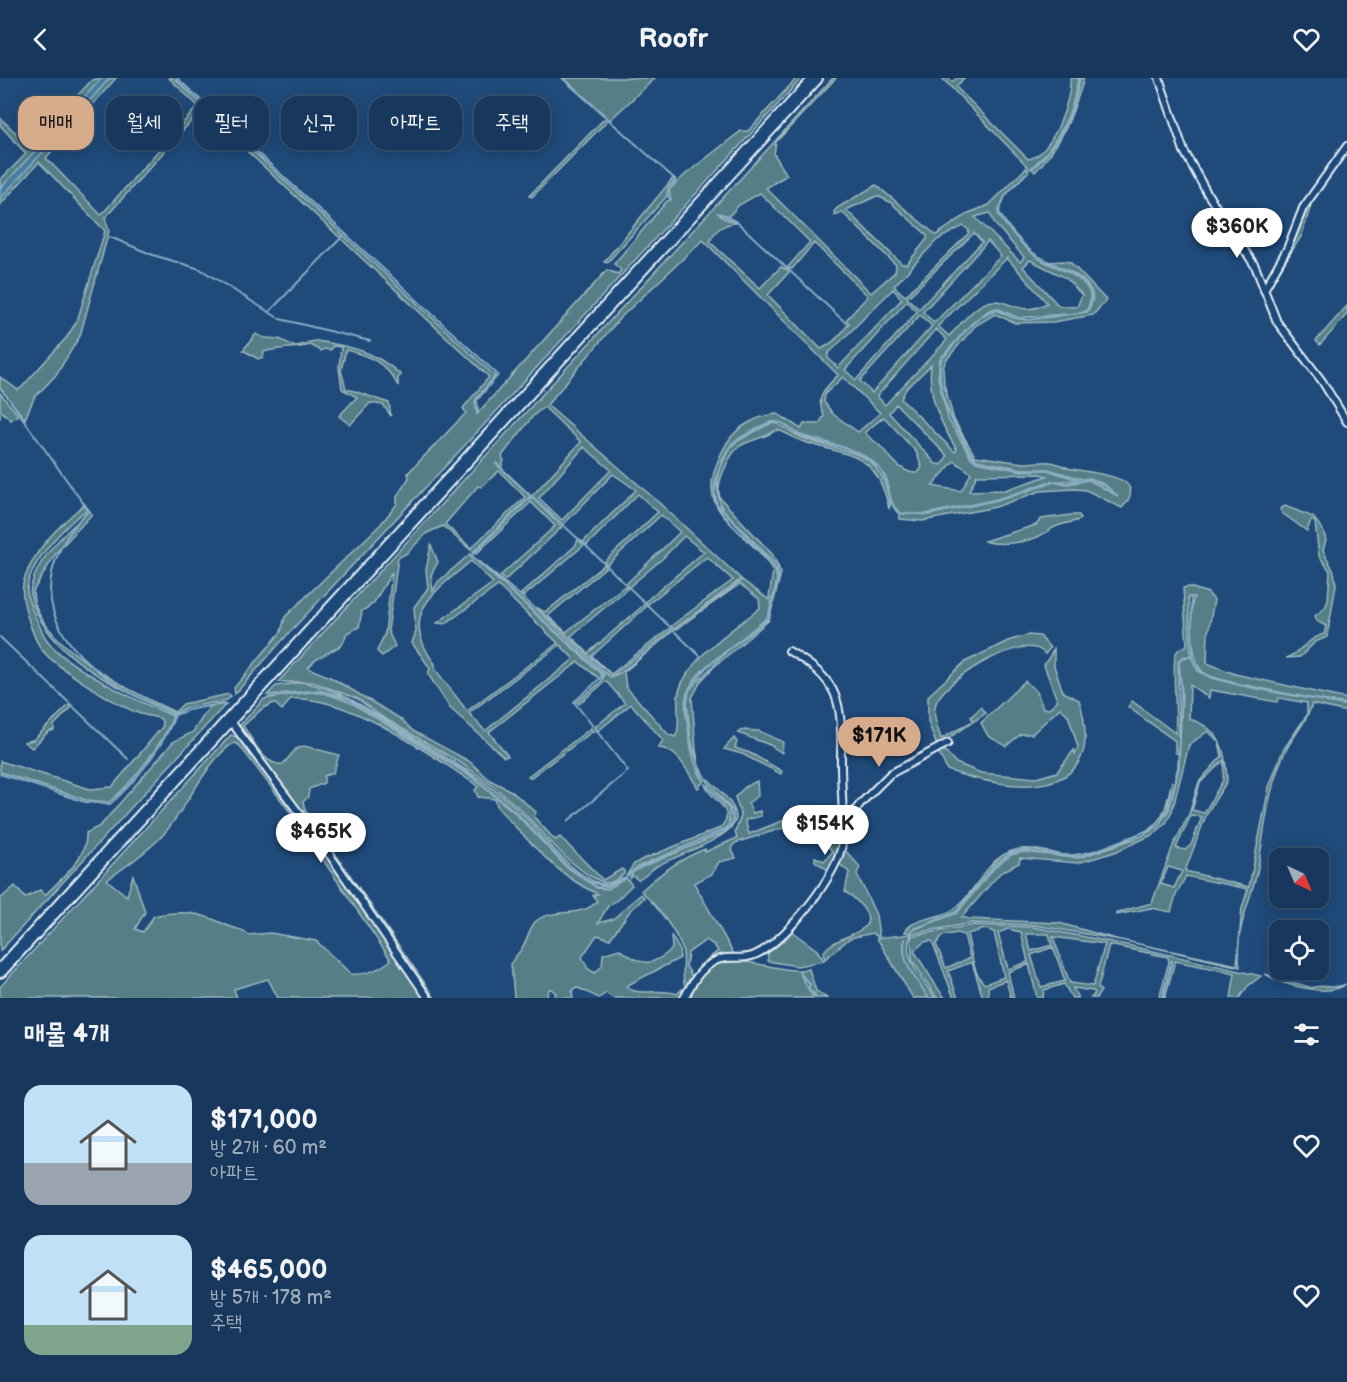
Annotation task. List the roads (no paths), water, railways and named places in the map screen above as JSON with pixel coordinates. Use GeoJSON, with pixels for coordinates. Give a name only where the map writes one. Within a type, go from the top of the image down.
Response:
{"type":"FeatureCollection","features":[{"type":"Feature","properties":{"kind":"highway"},"geometry":{"type":"LineString","coordinates":[[0,971],[816,78]]}},
{"type":"Feature","properties":{"kind":"street"},"geometry":{"type":"LineString","coordinates":[[1159,78],[1184,151],[1207,193],[1255,266],[1277,322],[1322,381],[1347,422]]}},
{"type":"Feature","properties":{"kind":"street"},"geometry":{"type":"LineString","coordinates":[[1264,290],[1287,249],[1303,208],[1347,146]]}},
{"type":"Feature","properties":{"kind":"street"},"geometry":{"type":"LineString","coordinates":[[684,998],[696,977],[709,964],[726,958],[753,956],[763,951],[798,920],[839,854],[841,737],[836,699],[830,683],[820,671],[789,651]]}},
{"type":"Feature","properties":{"kind":"street"},"geometry":{"type":"LineString","coordinates":[[229,719],[324,848],[428,998]]}},
{"type":"Feature","properties":{"kind":"street"},"geometry":{"type":"LineString","coordinates":[[841,830],[860,804],[890,774],[948,743]]}},
{"type":"Feature","properties":{"kind":"water"},"geometry":{"type":"Polygon","coordinates":[[[102,78],[110,78],[94,96],[85,96],[102,78]]]}},
{"type":"Feature","properties":{"kind":"water"},"geometry":{"type":"Polygon","coordinates":[[[36,150],[45,150],[0,199],[0,189],[36,150]]]}},
{"type":"Feature","properties":{"kind":"waterway"},"geometry":{"type":"LineString","coordinates":[[177,78],[498,375],[477,400],[478,411]]}},
{"type":"Feature","properties":{"kind":"waterway"},"geometry":{"type":"LineString","coordinates":[[562,78],[676,180],[667,194],[670,199]]}},
{"type":"Feature","properties":{"kind":"waterway"},"geometry":{"type":"LineString","coordinates":[[1034,167],[1051,148],[1064,127],[1079,78]]}},
{"type":"Feature","properties":{"kind":"waterway"},"geometry":{"type":"LineString","coordinates":[[1025,174],[1005,196],[999,212],[1014,234],[1032,252],[1071,273],[1089,287],[1092,295],[1091,304],[1081,313],[1019,318],[997,309],[988,312],[972,323],[940,360],[939,381],[943,400],[951,418],[969,453],[976,461],[1022,470],[1048,470],[1079,480]]}},
{"type":"Feature","properties":{"kind":"waterway"},"geometry":{"type":"LineString","coordinates":[[718,213],[737,222],[847,324]]}},
{"type":"Feature","properties":{"kind":"waterway"},"geometry":{"type":"LineString","coordinates":[[270,311],[345,234]]}},
{"type":"Feature","properties":{"kind":"waterway"},"geometry":{"type":"LineString","coordinates":[[110,237],[153,255],[200,269],[280,319],[370,341]]}},
{"type":"Feature","properties":{"kind":"waterway"},"geometry":{"type":"LineString","coordinates":[[11,402],[88,510],[63,545],[51,577],[52,607],[63,634],[83,658],[109,680],[175,715],[224,703]]}},
{"type":"Feature","properties":{"kind":"waterway"},"geometry":{"type":"LineString","coordinates":[[0,413],[0,418]]}},
{"type":"Feature","properties":{"kind":"waterway"},"geometry":{"type":"LineString","coordinates":[[703,780],[690,741],[686,705],[689,690],[706,668],[768,617],[778,579],[776,569],[717,504],[715,493],[717,475],[735,441],[770,422],[782,423],[800,435],[843,447],[864,456],[881,470],[887,480],[891,503],[897,512],[903,514],[927,514],[991,501],[1056,481],[1067,483],[1090,479],[1105,486],[1116,495]]}},
{"type":"Feature","properties":{"kind":"waterway"},"geometry":{"type":"LineString","coordinates":[[496,463],[531,496],[471,556],[604,675],[574,702],[628,771],[568,821]]}},
{"type":"Feature","properties":{"kind":"waterway"},"geometry":{"type":"LineString","coordinates":[[532,497],[701,657]]}},
{"type":"Feature","properties":{"kind":"waterway"},"geometry":{"type":"LineString","coordinates":[[1191,598],[1193,656],[1201,672],[1247,687],[1347,705]]}},
{"type":"Feature","properties":{"kind":"waterway"},"geometry":{"type":"LineString","coordinates":[[0,637],[128,759]]}},
{"type":"Feature","properties":{"kind":"waterway"},"geometry":{"type":"LineString","coordinates":[[911,930],[957,912],[995,866],[1011,854],[1023,851],[1079,857],[1157,827],[1168,810],[1178,767],[1181,693],[1179,662],[1182,657],[1193,656]]}},
{"type":"Feature","properties":{"kind":"waterway"},"geometry":{"type":"LineString","coordinates":[[269,697],[319,691],[358,705],[471,776],[516,813],[566,866],[597,887],[613,886],[640,867],[727,828],[732,819],[730,809],[706,784]]}},
{"type":"Feature","properties":{"kind":"waterway"},"geometry":{"type":"LineString","coordinates":[[0,774],[85,802],[110,804],[148,763],[175,715]]}},
{"type":"Feature","properties":{"kind":"waterway"},"geometry":{"type":"LineString","coordinates":[[905,939],[907,963],[929,998]]}},
{"type":"Feature","properties":{"kind":"waterway"},"geometry":{"type":"LineString","coordinates":[[1163,998],[1172,960]]}},
{"type":"Feature","properties":{"kind":"waterway"},"geometry":{"type":"LineString","coordinates":[[800,973],[809,984],[809,990],[814,998]]}}]}
